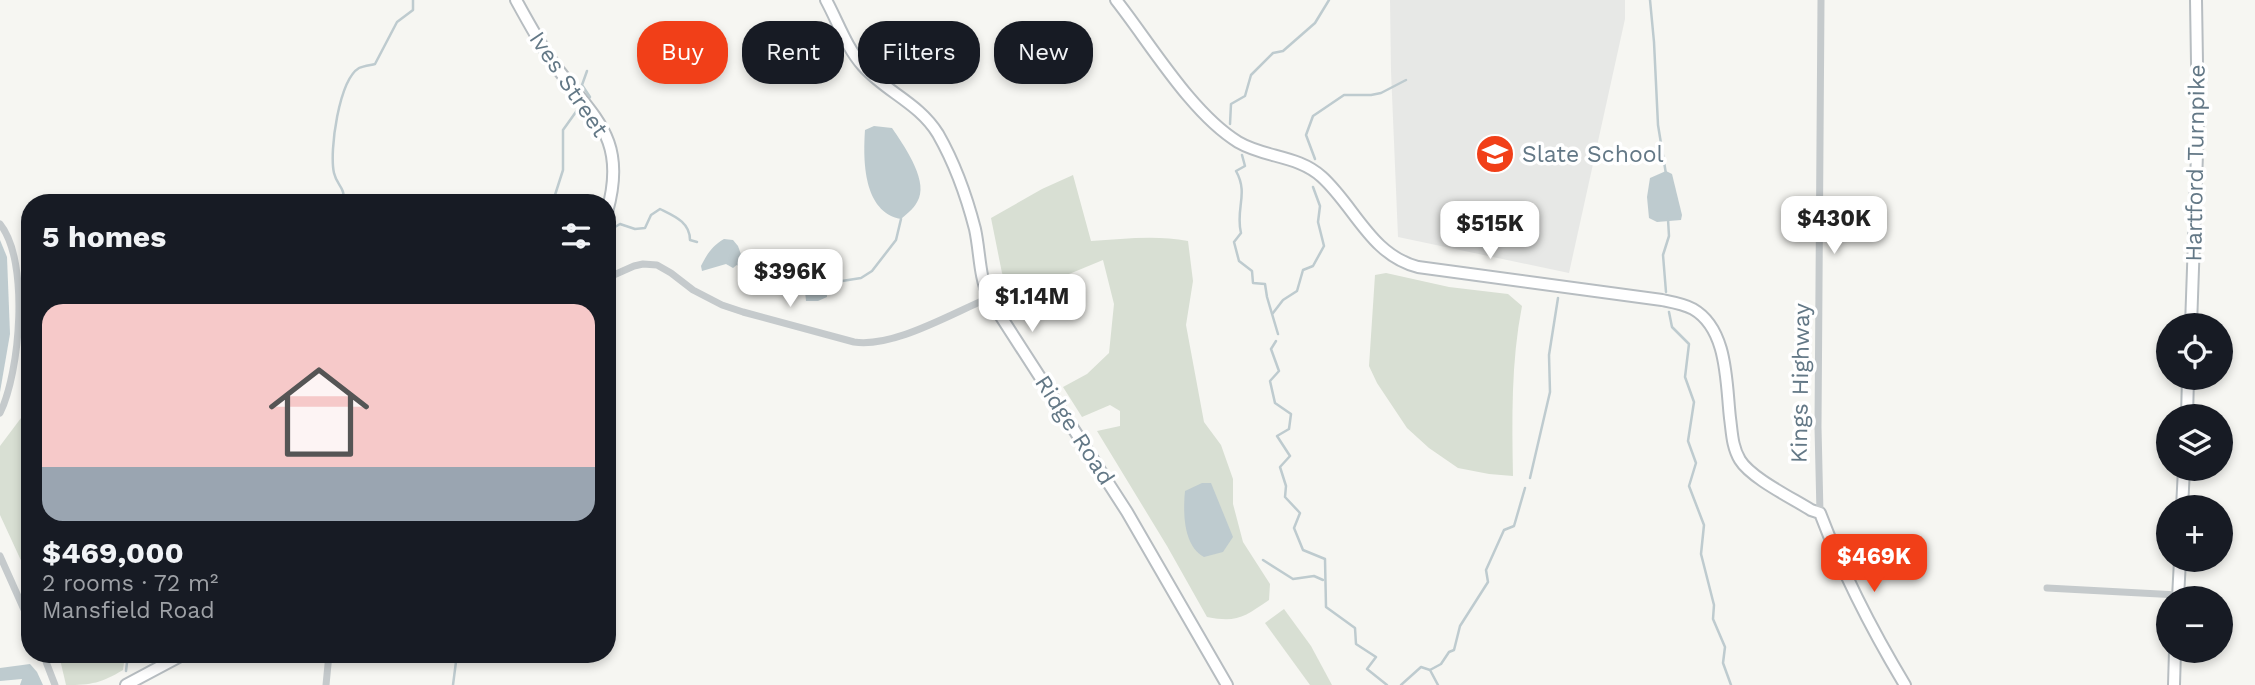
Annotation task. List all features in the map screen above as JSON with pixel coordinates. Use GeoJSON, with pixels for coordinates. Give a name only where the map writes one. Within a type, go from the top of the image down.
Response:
{"type":"FeatureCollection","features":[{"type":"Feature","properties":{"kind":"street","name":"Ives Street"},"geometry":{"type":"LineString","coordinates":[[516,0],[545,51],[594,115],[608,139],[615,169],[610,194]]}},
{"type":"Feature","properties":{"kind":"street","name":"Ridge Road"},"geometry":{"type":"LineString","coordinates":[[826,0],[850,48],[863,66],[921,112],[941,139],[970,213],[989,298],[1127,512],[1227,685]]}},
{"type":"Feature","properties":{"kind":"street"},"geometry":{"type":"LineString","coordinates":[[1116,0],[1185,91],[1215,123],[1238,142],[1313,170],[1331,185],[1375,241],[1395,259],[1418,267],[1662,300],[1691,308],[1702,315],[1717,335],[1732,436],[1740,460],[1753,473],[1820,513],[1863,607],[1905,685]]}},
{"type":"Feature","properties":{"kind":"street","name":"Kings Highway"},"geometry":{"type":"LineString","coordinates":[[1820,513],[1818,427],[1821,0]]}},
{"type":"Feature","properties":{"kind":"street","name":"Hartford Turnpike"},"geometry":{"type":"LineString","coordinates":[[2191,313],[2199,115],[2196,0]]}},
{"type":"Feature","properties":{"kind":"street"},"geometry":{"type":"LineString","coordinates":[[0,224],[8,235],[15,256],[18,313],[9,392],[0,413]]}},
{"type":"Feature","properties":{"kind":"street"},"geometry":{"type":"LineString","coordinates":[[616,274],[634,266],[650,264],[664,269],[706,298],[732,309],[870,344],[902,335],[989,298]]}},
{"type":"Feature","properties":{"kind":"street"},"geometry":{"type":"LineString","coordinates":[[0,556],[21,603]]}},
{"type":"Feature","properties":{"kind":"street"},"geometry":{"type":"LineString","coordinates":[[2047,588],[2156,595]]}},
{"type":"Feature","properties":{"kind":"street"},"geometry":{"type":"LineString","coordinates":[[46,663],[55,685]]}},
{"type":"Feature","properties":{"kind":"street"},"geometry":{"type":"LineString","coordinates":[[126,685],[167,663]]}},
{"type":"Feature","properties":{"kind":"street"},"geometry":{"type":"LineString","coordinates":[[326,685],[328,663]]}},
{"type":"Feature","properties":{"kind":"street"},"geometry":{"type":"LineString","coordinates":[[2174,685],[2175,663]]}},
{"type":"Feature","properties":{"kind":"shaded area","name":"Slate School"},"geometry":{"type":"Polygon","coordinates":[[[1390,0],[1625,0],[1625,19],[1569,273],[1398,237],[1390,0]]]}},
{"type":"Feature","properties":{"kind":"shaded area"},"geometry":{"type":"Polygon","coordinates":[[[874,126],[892,128],[913,162],[920,181],[921,190],[917,202],[901,219],[888,214],[879,206],[868,183],[864,156],[865,130],[874,126]]]}},
{"type":"Feature","properties":{"kind":"shaded area"},"geometry":{"type":"Polygon","coordinates":[[[1666,171],[1672,174],[1682,215],[1681,220],[1657,222],[1649,218],[1647,197],[1650,178],[1666,171]]]}},
{"type":"Feature","properties":{"kind":"shaded area"},"geometry":{"type":"Polygon","coordinates":[[[1073,175],[1091,241],[1152,238],[1188,241],[1193,281],[1186,325],[1204,422],[1221,445],[1233,479],[1233,504],[1243,542],[1270,584],[1269,600],[1240,617],[1207,617],[1097,431],[1120,426],[1120,411],[1110,405],[1082,417],[1063,387],[1087,374],[1109,353],[1114,304],[1103,260],[1028,291],[1030,297],[1014,304],[1002,273],[991,218],[1073,175]]]}},
{"type":"Feature","properties":{"kind":"shaded area"},"geometry":{"type":"Polygon","coordinates":[[[724,239],[733,240],[743,260],[733,268],[726,264],[702,271],[701,266],[708,254],[724,239]]]}},
{"type":"Feature","properties":{"kind":"shaded area"},"geometry":{"type":"Polygon","coordinates":[[[0,240],[7,257],[10,334],[0,392],[0,240]]]}},
{"type":"Feature","properties":{"kind":"shaded area"},"geometry":{"type":"Polygon","coordinates":[[[1386,273],[1449,287],[1508,294],[1522,306],[1514,369],[1513,476],[1458,468],[1429,448],[1407,428],[1377,383],[1369,366],[1375,275],[1386,273]]]}},
{"type":"Feature","properties":{"kind":"shaded area"},"geometry":{"type":"Polygon","coordinates":[[[817,280],[826,286],[827,297],[818,301],[806,301],[805,291],[817,280]]]}},
{"type":"Feature","properties":{"kind":"shaded area"},"geometry":{"type":"Polygon","coordinates":[[[21,418],[21,560],[0,515],[0,446],[21,418]]]}},
{"type":"Feature","properties":{"kind":"shaded area"},"geometry":{"type":"Polygon","coordinates":[[[1202,483],[1211,483],[1233,537],[1223,552],[1204,557],[1197,552],[1188,537],[1184,509],[1185,491],[1202,483]]]}},
{"type":"Feature","properties":{"kind":"shaded area"},"geometry":{"type":"Polygon","coordinates":[[[1284,609],[1311,646],[1332,685],[1310,685],[1265,623],[1284,609]]]}},
{"type":"Feature","properties":{"kind":"shaded area"},"geometry":{"type":"Polygon","coordinates":[[[61,663],[124,663],[123,670],[102,680],[66,685],[61,663]]]}},
{"type":"Feature","properties":{"kind":"shaded area"},"geometry":{"type":"Polygon","coordinates":[[[30,664],[43,685],[20,685],[22,679],[0,681],[0,668],[30,664]]]}},
{"type":"Feature","properties":{"kind":"waterway"},"geometry":{"type":"LineString","coordinates":[[343,194],[334,173],[333,149],[337,117],[346,86],[359,68],[375,64],[397,22],[413,10],[413,0]]}},
{"type":"Feature","properties":{"kind":"waterway"},"geometry":{"type":"LineString","coordinates":[[1230,124],[1231,104],[1245,96],[1251,75],[1273,53],[1283,51],[1315,23],[1329,0]]}},
{"type":"Feature","properties":{"kind":"waterway"},"geometry":{"type":"LineString","coordinates":[[1650,0],[1658,125],[1666,174]]}},
{"type":"Feature","properties":{"kind":"waterway"},"geometry":{"type":"LineString","coordinates":[[587,71],[582,85],[590,97],[588,99]]}},
{"type":"Feature","properties":{"kind":"waterway"},"geometry":{"type":"LineString","coordinates":[[1315,159],[1306,135],[1313,116],[1344,95],[1381,93],[1406,80]]}},
{"type":"Feature","properties":{"kind":"waterway"},"geometry":{"type":"LineString","coordinates":[[555,194],[563,170],[563,130],[578,109]]}},
{"type":"Feature","properties":{"kind":"waterway"},"geometry":{"type":"LineString","coordinates":[[1242,155],[1245,166],[1236,171],[1242,194],[1241,233],[1234,242],[1239,261],[1252,271],[1253,283],[1265,284],[1278,334]]}},
{"type":"Feature","properties":{"kind":"waterway"},"geometry":{"type":"LineString","coordinates":[[1273,313],[1283,300],[1297,291],[1303,270],[1313,266],[1324,246],[1318,222],[1320,206],[1313,187]]}},
{"type":"Feature","properties":{"kind":"waterway"},"geometry":{"type":"LineString","coordinates":[[616,226],[620,224],[635,229],[645,228],[651,215],[660,209],[680,220],[687,229],[690,240],[697,242]]}},
{"type":"Feature","properties":{"kind":"waterway"},"geometry":{"type":"LineString","coordinates":[[824,287],[861,278],[872,271],[896,240],[901,219]]}},
{"type":"Feature","properties":{"kind":"waterway"},"geometry":{"type":"LineString","coordinates":[[1666,292],[1663,255],[1669,236],[1668,219]]}},
{"type":"Feature","properties":{"kind":"waterway"},"geometry":{"type":"LineString","coordinates":[[738,264],[741,268],[756,264],[791,279]]}},
{"type":"Feature","properties":{"kind":"waterway"},"geometry":{"type":"LineString","coordinates":[[1530,478],[1550,392],[1549,355],[1558,298]]}},
{"type":"Feature","properties":{"kind":"waterway"},"geometry":{"type":"LineString","coordinates":[[1669,312],[1672,327],[1689,344],[1685,377],[1694,402],[1688,441],[1696,463],[1689,486],[1704,525],[1701,554],[1714,605],[1713,619],[1725,647],[1723,663],[1731,685]]}},
{"type":"Feature","properties":{"kind":"waterway"},"geometry":{"type":"LineString","coordinates":[[1276,341],[1271,349],[1279,371],[1270,381],[1275,403],[1291,414],[1289,429],[1277,436],[1290,456],[1280,467],[1286,486],[1285,497],[1300,513],[1294,528],[1303,550],[1325,559],[1326,607],[1355,628],[1356,644],[1376,657],[1367,669],[1387,685]]}},
{"type":"Feature","properties":{"kind":"waterway"},"geometry":{"type":"LineString","coordinates":[[1430,670],[1441,664],[1449,652],[1454,650],[1460,626],[1488,582],[1486,570],[1504,530],[1514,526],[1525,488]]}},
{"type":"Feature","properties":{"kind":"waterway"},"geometry":{"type":"LineString","coordinates":[[1263,560],[1293,579],[1314,576],[1323,580]]}},
{"type":"Feature","properties":{"kind":"waterway"},"geometry":{"type":"LineString","coordinates":[[126,671],[127,663]]}},
{"type":"Feature","properties":{"kind":"waterway"},"geometry":{"type":"LineString","coordinates":[[453,685],[456,663]]}},
{"type":"Feature","properties":{"kind":"waterway"},"geometry":{"type":"LineString","coordinates":[[1401,685],[1421,667],[1430,670],[1438,685]]}},
{"type":"Feature","properties":{"kind":"place","name":"Slate School"},"geometry":{"type":"Point","coordinates":[1495,154]}}]}
